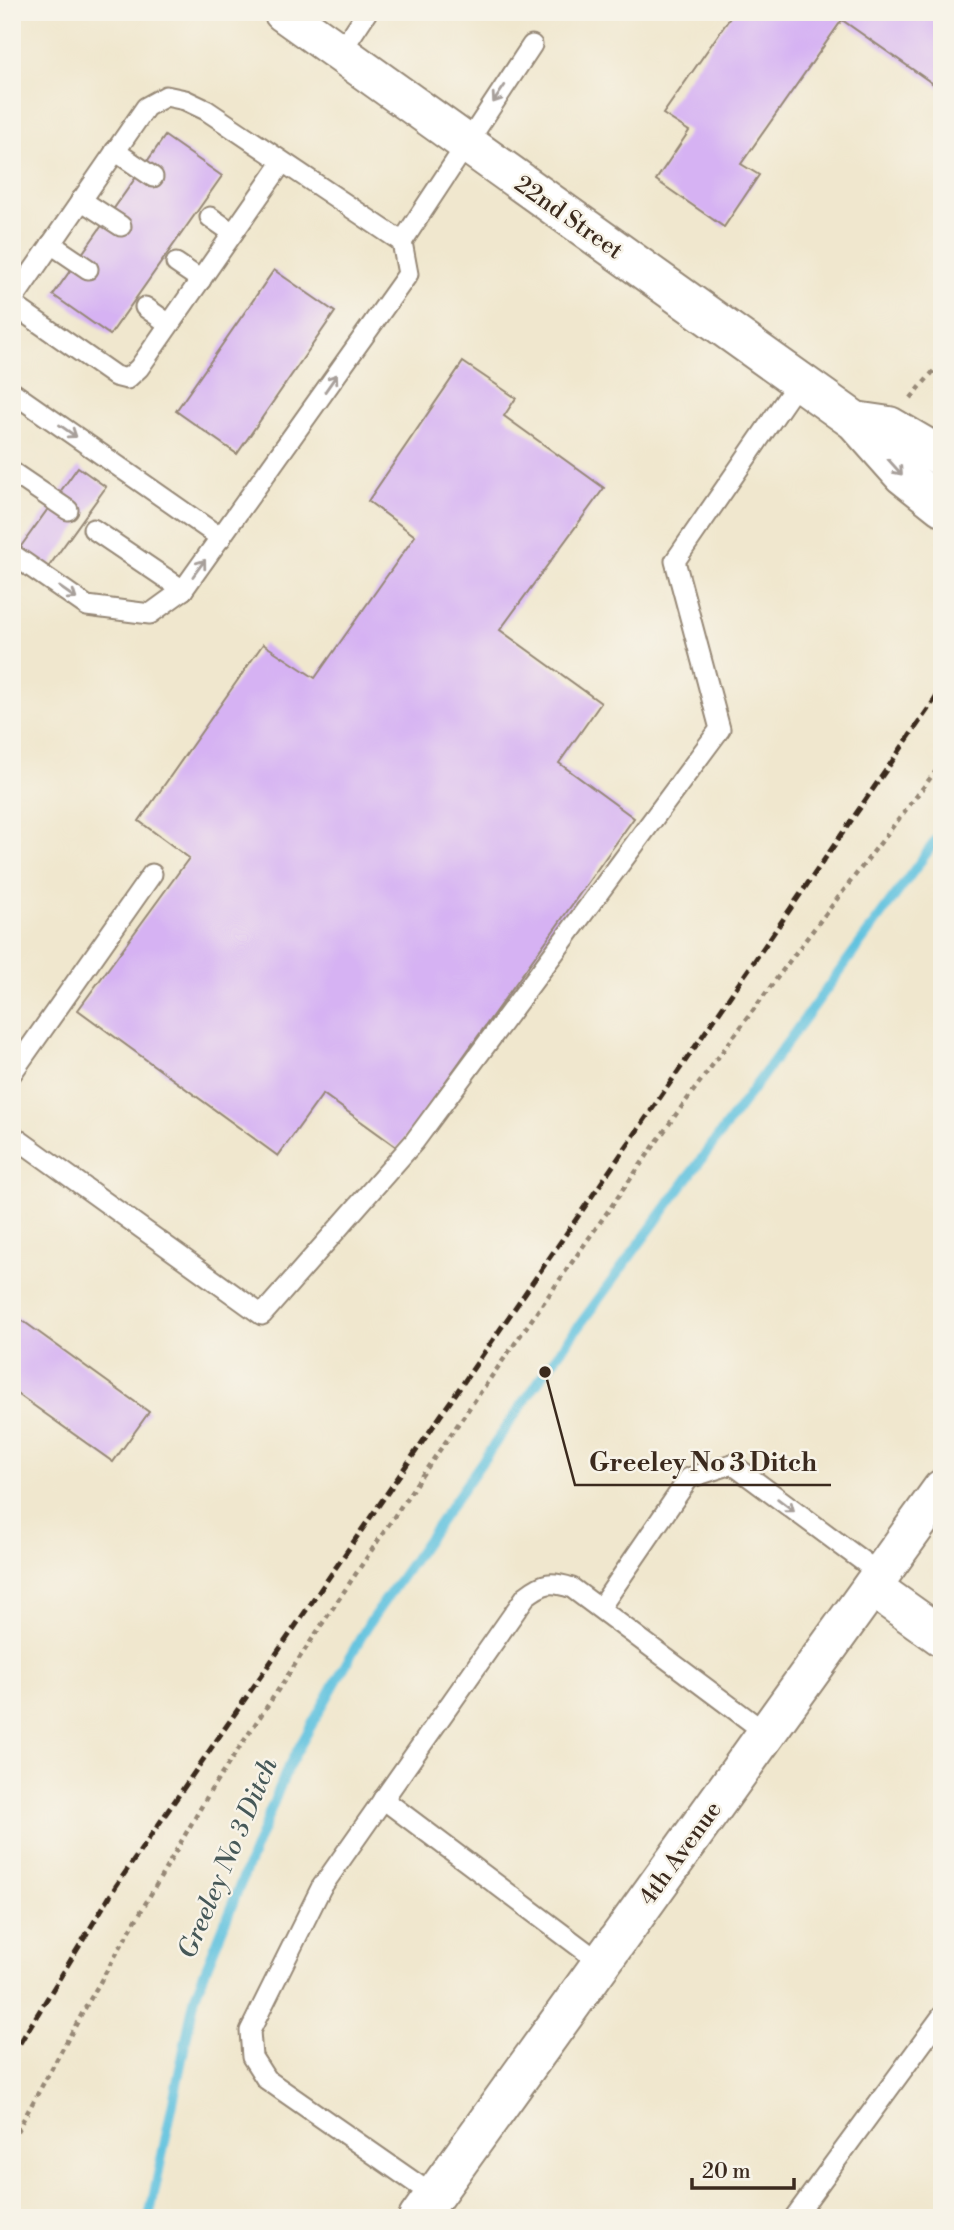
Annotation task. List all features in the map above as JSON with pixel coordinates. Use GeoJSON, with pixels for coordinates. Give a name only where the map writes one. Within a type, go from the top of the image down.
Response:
{"type":"FeatureCollection","features":[{"type":"Feature","properties":{"kind":"street","name":"22nd Street"},"geometry":{"type":"LineString","coordinates":[[283,12],[799,381],[872,424],[920,443],[942,457]]}},
{"type":"Feature","properties":{"kind":"street","name":"22nd Street"},"geometry":{"type":"LineString","coordinates":[[872,424],[903,475],[942,506]]}},
{"type":"Feature","properties":{"kind":"street","name":"4th Avenue"},"geometry":{"type":"LineString","coordinates":[[426,2207],[942,1489]]}},
{"type":"Feature","properties":{"kind":"street"},"geometry":{"type":"LineString","coordinates":[[876,1580],[942,1637]]}},
{"type":"Feature","properties":{"kind":"lane"},"geometry":{"type":"LineString","coordinates":[[340,53],[367,12]]}},
{"type":"Feature","properties":{"kind":"lane"},"geometry":{"type":"LineString","coordinates":[[12,554],[87,606],[150,614],[183,590],[408,274],[402,242],[532,46]]}},
{"type":"Feature","properties":{"kind":"lane"},"geometry":{"type":"LineString","coordinates":[[282,163],[139,368],[127,379],[115,376],[12,303],[146,107],[166,96],[185,100],[206,110],[402,242]]}},
{"type":"Feature","properties":{"kind":"lane"},"geometry":{"type":"LineString","coordinates":[[116,151],[153,177]]}},
{"type":"Feature","properties":{"kind":"lane"},"geometry":{"type":"LineString","coordinates":[[81,200],[121,226]]}},
{"type":"Feature","properties":{"kind":"lane"},"geometry":{"type":"LineString","coordinates":[[210,217],[233,233]]}},
{"type":"Feature","properties":{"kind":"lane"},"geometry":{"type":"LineString","coordinates":[[51,244],[88,269]]}},
{"type":"Feature","properties":{"kind":"lane"},"geometry":{"type":"LineString","coordinates":[[176,263],[201,280]]}},
{"type":"Feature","properties":{"kind":"lane"},"geometry":{"type":"LineString","coordinates":[[145,307],[169,324]]}},
{"type":"Feature","properties":{"kind":"lane"},"geometry":{"type":"LineString","coordinates":[[12,1135],[262,1315],[414,1142],[720,729],[676,561],[799,381]]}},
{"type":"Feature","properties":{"kind":"lane"},"geometry":{"type":"LineString","coordinates":[[12,392],[221,538]]}},
{"type":"Feature","properties":{"kind":"lane"},"geometry":{"type":"LineString","coordinates":[[12,472],[68,510]]}},
{"type":"Feature","properties":{"kind":"lane"},"geometry":{"type":"LineString","coordinates":[[93,529],[183,590]]}},
{"type":"Feature","properties":{"kind":"lane"},"geometry":{"type":"LineString","coordinates":[[12,1073],[152,874]]}},
{"type":"Feature","properties":{"kind":"lane"},"geometry":{"type":"LineString","coordinates":[[600,1608],[689,1478],[732,1464],[876,1580]]}},
{"type":"Feature","properties":{"kind":"lane"},"geometry":{"type":"LineString","coordinates":[[426,2207],[266,2080],[252,2057],[250,2031],[321,1888],[526,1596],[539,1586],[555,1583],[572,1588],[766,1733]]}},
{"type":"Feature","properties":{"kind":"lane"},"geometry":{"type":"LineString","coordinates":[[383,1799],[601,1963]]}},
{"type":"Feature","properties":{"kind":"lane"},"geometry":{"type":"LineString","coordinates":[[794,2218],[942,2016]]}},
{"type":"Feature","properties":{"kind":"path"},"geometry":{"type":"LineString","coordinates":[[872,424],[942,361]]}},
{"type":"Feature","properties":{"kind":"path"},"geometry":{"type":"LineString","coordinates":[[12,2140],[211,1790],[418,1481],[677,1114],[800,947],[942,763]]}},
{"type":"Feature","properties":{"kind":"building"},"geometry":{"type":"Polygon","coordinates":[[[734,12],[942,12],[942,90],[842,20],[741,164],[759,175],[724,227],[656,180],[689,131],[663,114],[734,12]]]}},
{"type":"Feature","properties":{"kind":"building"},"geometry":{"type":"Polygon","coordinates":[[[165,136],[222,176],[110,335],[53,295],[165,136]]]}},
{"type":"Feature","properties":{"kind":"building"},"geometry":{"type":"Polygon","coordinates":[[[274,270],[335,312],[237,454],[176,411],[274,270]]]}},
{"type":"Feature","properties":{"kind":"building"},"geometry":{"type":"Polygon","coordinates":[[[463,362],[516,398],[504,416],[604,488],[500,630],[601,703],[559,763],[634,818],[398,1148],[323,1094],[278,1156],[78,1010],[189,858],[139,821],[263,644],[315,678],[415,536],[368,501],[463,362]]]}},
{"type":"Feature","properties":{"kind":"building"},"geometry":{"type":"Polygon","coordinates":[[[78,467],[106,487],[47,569],[19,549],[78,467]]]}},
{"type":"Feature","properties":{"kind":"building"},"geometry":{"type":"Polygon","coordinates":[[[12,1313],[149,1412],[113,1462],[12,1390],[12,1313]]]}},
{"type":"Feature","properties":{"kind":"waterway","name":"Greeley No 3 Ditch"},"geometry":{"type":"LineString","coordinates":[[149,2218],[195,1996],[288,1767],[369,1623],[545,1372],[942,832]]}},
{"type":"Feature","properties":{"kind":"railway"},"geometry":{"type":"LineString","coordinates":[[12,2056],[116,1886],[942,689]]}},
{"type":"Feature","properties":{"kind":"place","name":"Greeley No 3 Ditch"},"geometry":{"type":"Point","coordinates":[545,1372]}}]}
